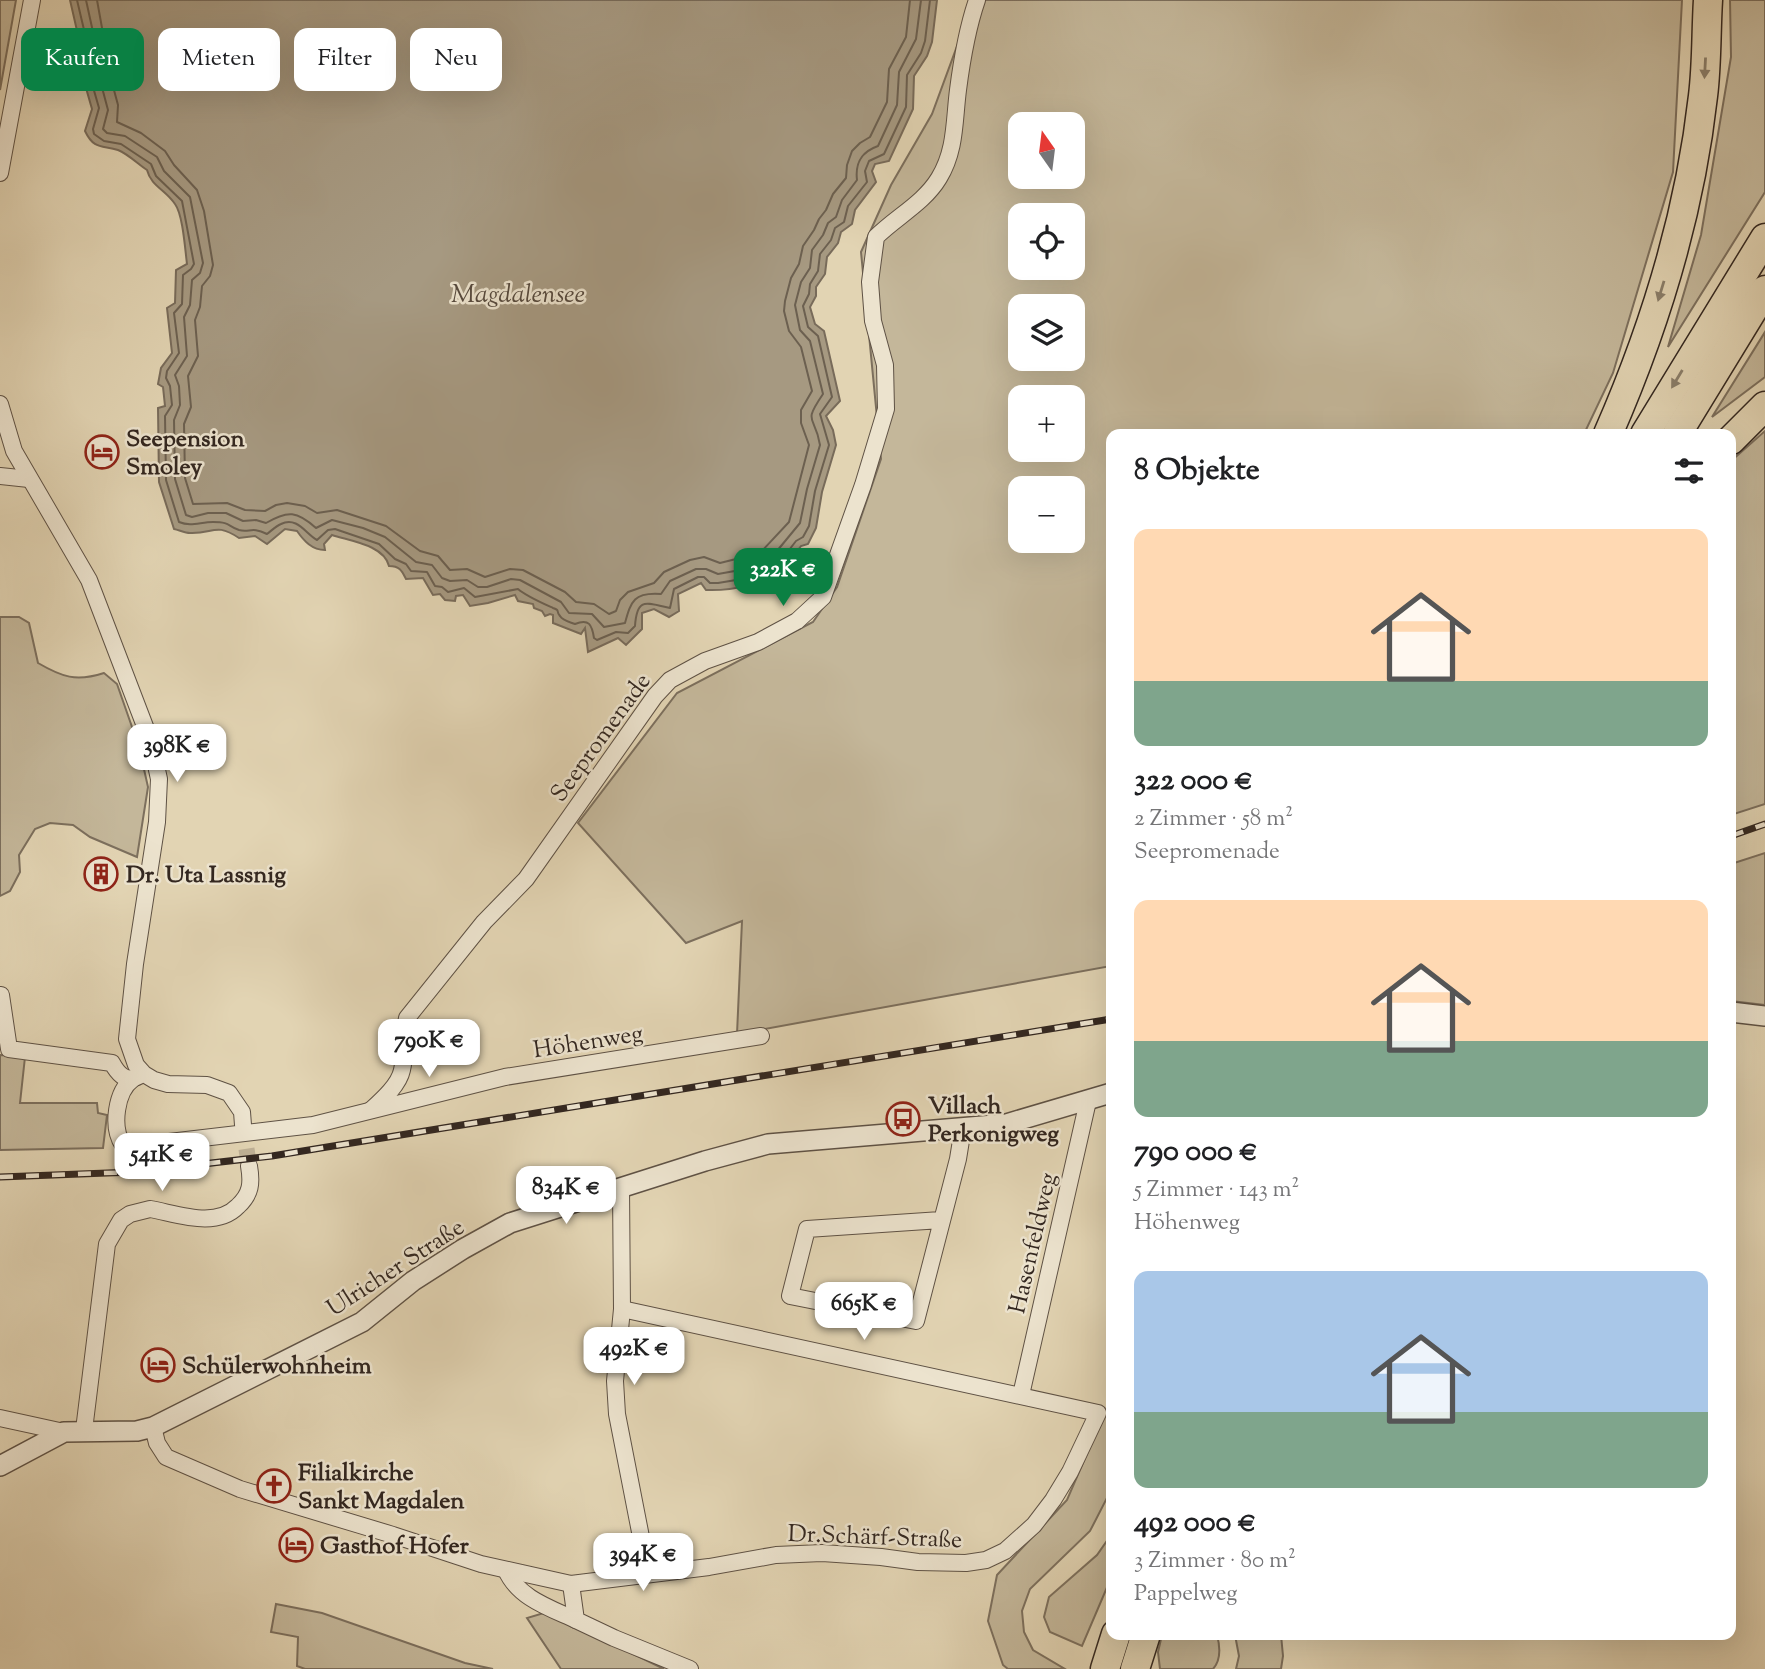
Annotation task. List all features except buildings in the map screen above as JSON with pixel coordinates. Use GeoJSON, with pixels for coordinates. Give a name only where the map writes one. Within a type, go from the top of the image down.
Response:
{"type":"FeatureCollection","features":[{"type":"Feature","properties":{"kind":"highway"},"geometry":{"type":"LineString","coordinates":[[1610,429],[1635,371],[1664,281],[1688,191],[1703,95],[1708,0]]}},
{"type":"Feature","properties":{"kind":"highway"},"geometry":{"type":"LineString","coordinates":[[1648,429],[1765,238]]}},
{"type":"Feature","properties":{"kind":"highway"},"geometry":{"type":"LineString","coordinates":[[1681,429],[1765,290]]}},
{"type":"Feature","properties":{"kind":"highway"},"geometry":{"type":"LineString","coordinates":[[1736,435],[1765,405]]}},
{"type":"Feature","properties":{"kind":"highway"},"geometry":{"type":"LineString","coordinates":[[1105,1669],[1114,1640]]}},
{"type":"Feature","properties":{"kind":"highway"},"geometry":{"type":"LineString","coordinates":[[1135,1669],[1144,1640]]}},
{"type":"Feature","properties":{"kind":"street"},"geometry":{"type":"LineString","coordinates":[[0,173],[32,0]]}},
{"type":"Feature","properties":{"kind":"street","name":"Seepromenade"},"geometry":{"type":"LineString","coordinates":[[371,1110],[386,1096],[402,1073],[407,1018],[484,922],[526,879],[655,696],[670,680],[705,661],[758,642],[797,621],[823,597],[863,485],[886,408],[885,365],[873,321],[870,282],[876,237],[927,194],[939,179],[950,154],[956,129],[966,38],[977,0]]}},
{"type":"Feature","properties":{"kind":"street"},"geometry":{"type":"LineString","coordinates":[[0,404],[15,451],[29,479],[89,580],[151,742],[159,779],[157,822],[135,964],[127,1039],[139,1076]]}},
{"type":"Feature","properties":{"kind":"street"},"geometry":{"type":"LineString","coordinates":[[0,476],[29,479]]}},
{"type":"Feature","properties":{"kind":"street"},"geometry":{"type":"LineString","coordinates":[[1,995],[9,1049],[112,1063],[125,1079],[139,1076],[168,1084],[207,1085],[229,1093],[242,1112],[243,1125]]}},
{"type":"Feature","properties":{"kind":"street"},"geometry":{"type":"LineString","coordinates":[[1736,1013],[1765,1016]]}},
{"type":"Feature","properties":{"kind":"street","name":"Höhenweg"},"geometry":{"type":"LineString","coordinates":[[139,1076],[126,1084],[121,1095],[117,1128],[123,1145],[135,1146],[313,1125],[505,1077],[761,1037]]}},
{"type":"Feature","properties":{"kind":"street","name":"Ulricher Straße"},"geometry":{"type":"LineString","coordinates":[[64,1432],[124,1431],[153,1427],[362,1322],[413,1281],[510,1223],[621,1187],[768,1144],[1006,1124],[1106,1095]]}},
{"type":"Feature","properties":{"kind":"street","name":"Hasenfeldweg"},"geometry":{"type":"LineString","coordinates":[[1021,1395],[1088,1101]]}},
{"type":"Feature","properties":{"kind":"street"},"geometry":{"type":"LineString","coordinates":[[941,1220],[807,1229],[790,1297],[916,1321],[958,1159],[963,1129]]}},
{"type":"Feature","properties":{"kind":"street"},"geometry":{"type":"LineString","coordinates":[[84,1430],[96,1345],[102,1272],[111,1235],[121,1220],[140,1210],[150,1209],[214,1219],[229,1214],[244,1201],[251,1188],[250,1166]]}},
{"type":"Feature","properties":{"kind":"street"},"geometry":{"type":"LineString","coordinates":[[621,1187],[622,1309],[615,1381],[617,1414],[641,1537],[628,1576]]}},
{"type":"Feature","properties":{"kind":"street"},"geometry":{"type":"LineString","coordinates":[[622,1309],[1021,1395]]}},
{"type":"Feature","properties":{"kind":"street","name":"Dr.Schärf-Straße"},"geometry":{"type":"LineString","coordinates":[[153,1427],[157,1443],[166,1457],[240,1489],[481,1564],[570,1584],[709,1567],[776,1555],[822,1553],[918,1562],[966,1563],[986,1560],[1005,1551],[1034,1525],[1070,1472],[1098,1413],[1021,1395]]}},
{"type":"Feature","properties":{"kind":"street"},"geometry":{"type":"LineString","coordinates":[[0,1418],[64,1432]]}},
{"type":"Feature","properties":{"kind":"street"},"geometry":{"type":"LineString","coordinates":[[0,1466],[64,1432]]}},
{"type":"Feature","properties":{"kind":"street"},"geometry":{"type":"LineString","coordinates":[[506,1570],[511,1582],[538,1602],[614,1639],[690,1669]]}},
{"type":"Feature","properties":{"kind":"street"},"geometry":{"type":"LineString","coordinates":[[570,1584],[576,1620]]}},
{"type":"Feature","properties":{"kind":"shaded area"},"geometry":{"type":"Polygon","coordinates":[[[0,0],[16,0],[0,90],[0,0]]]}},
{"type":"Feature","properties":{"kind":"shaded area"},"geometry":{"type":"Polygon","coordinates":[[[974,0],[1682,0],[1673,172],[1613,373],[1586,429],[1106,429],[1106,967],[737,1034],[742,921],[686,943],[578,823],[677,693],[813,622],[837,587],[881,459],[861,252],[891,185],[932,114],[974,0]]]}},
{"type":"Feature","properties":{"kind":"shaded area"},"geometry":{"type":"Polygon","coordinates":[[[1730,0],[1765,0],[1765,192],[1668,347],[1701,235],[1731,57],[1730,0]]]}},
{"type":"Feature","properties":{"kind":"shaded area"},"geometry":{"type":"Polygon","coordinates":[[[1765,332],[1765,377],[1712,417],[1765,332]]]}},
{"type":"Feature","properties":{"kind":"shaded area"},"geometry":{"type":"Polygon","coordinates":[[[1765,431],[1765,804],[1736,813],[1736,457],[1765,431]]]}},
{"type":"Feature","properties":{"kind":"shaded area"},"geometry":{"type":"Polygon","coordinates":[[[0,617],[19,617],[29,623],[38,663],[70,677],[104,673],[117,684],[139,747],[148,787],[137,857],[90,837],[73,825],[50,823],[35,829],[19,855],[20,872],[10,891],[0,896],[0,617]]]}},
{"type":"Feature","properties":{"kind":"shaded area"},"geometry":{"type":"Polygon","coordinates":[[[1765,853],[1765,1005],[1736,1002],[1736,862],[1765,853]]]}},
{"type":"Feature","properties":{"kind":"shaded area"},"geometry":{"type":"Polygon","coordinates":[[[0,1055],[25,1057],[20,1103],[97,1103],[98,1113],[107,1115],[103,1148],[0,1150],[0,1055]]]}},
{"type":"Feature","properties":{"kind":"shaded area"},"geometry":{"type":"Polygon","coordinates":[[[1106,1410],[1106,1500],[1090,1531],[1030,1589],[1022,1611],[1024,1632],[1033,1650],[1065,1669],[1008,1669],[1003,1665],[988,1621],[997,1575],[1067,1500],[1106,1410]]]}},
{"type":"Feature","properties":{"kind":"shaded area"},"geometry":{"type":"Polygon","coordinates":[[[1106,1542],[1106,1590],[1082,1646],[1050,1632],[1044,1617],[1049,1597],[1097,1555],[1106,1542]]]}},
{"type":"Feature","properties":{"kind":"shaded area"},"geometry":{"type":"Polygon","coordinates":[[[276,1604],[322,1613],[465,1663],[493,1669],[305,1669],[297,1666],[298,1637],[271,1632],[276,1604]]]}},
{"type":"Feature","properties":{"kind":"shaded area"},"geometry":{"type":"Polygon","coordinates":[[[547,1612],[664,1669],[561,1669],[527,1618],[547,1612]]]}},
{"type":"Feature","properties":{"kind":"shaded area"},"geometry":{"type":"Polygon","coordinates":[[[1161,1640],[1218,1640],[1219,1644],[1219,1653],[1213,1669],[1160,1669],[1158,1652],[1161,1640]]]}},
{"type":"Feature","properties":{"kind":"shaded area"},"geometry":{"type":"Polygon","coordinates":[[[1236,1640],[1281,1640],[1281,1669],[1236,1669],[1239,1656],[1236,1640]]]}},
{"type":"Feature","properties":{"kind":"water","name":"Magdalensee"},"geometry":{"type":"Polygon","coordinates":[[[70,0],[937,0],[932,42],[927,56],[914,76],[913,109],[889,161],[875,164],[872,171],[876,182],[855,210],[852,224],[841,232],[838,243],[827,257],[825,274],[816,287],[816,296],[810,307],[815,324],[824,331],[840,401],[826,416],[836,445],[822,492],[816,528],[808,544],[801,546],[784,567],[768,578],[747,586],[726,589],[706,590],[701,583],[678,594],[679,611],[669,617],[654,609],[642,613],[642,629],[626,645],[618,638],[588,652],[585,628],[581,634],[553,623],[553,615],[545,616],[542,611],[534,608],[533,604],[518,601],[515,595],[470,606],[463,595],[456,596],[455,601],[445,600],[440,594],[433,595],[423,578],[406,579],[400,570],[389,566],[381,553],[357,542],[332,535],[324,544],[325,550],[309,544],[297,531],[285,529],[267,544],[255,536],[239,538],[219,530],[190,533],[174,529],[159,482],[158,408],[165,406],[163,387],[158,384],[161,368],[172,353],[167,308],[175,303],[176,270],[187,264],[182,224],[175,204],[152,180],[147,170],[118,150],[95,144],[85,131],[92,109],[87,91],[144,91],[144,28],[76,28],[70,0]]]}},
{"type":"Feature","properties":{"kind":"tunnel"},"geometry":{"type":"LineString","coordinates":[[243,1125],[249,1166]]}},
{"type":"Feature","properties":{"kind":"railway"},"geometry":{"type":"LineString","coordinates":[[1736,834],[1765,824]]}},
{"type":"Feature","properties":{"kind":"railway"},"geometry":{"type":"LineString","coordinates":[[0,1177],[134,1172],[272,1156],[1106,1020]]}},
{"type":"Feature","properties":{"kind":"place","name":"Seepension Smoley"},"geometry":{"type":"Point","coordinates":[102,452]}},
{"type":"Feature","properties":{"kind":"place","name":"Dr. Uta Lassnig"},"geometry":{"type":"Point","coordinates":[101,874]}},
{"type":"Feature","properties":{"kind":"place","name":"Villach Perkonigweg"},"geometry":{"type":"Point","coordinates":[903,1119]}},
{"type":"Feature","properties":{"kind":"place","name":"Schülerwohnheim"},"geometry":{"type":"Point","coordinates":[158,1365]}},
{"type":"Feature","properties":{"kind":"place","name":"Filialkirche Sankt Magdalen"},"geometry":{"type":"Point","coordinates":[274,1486]}},
{"type":"Feature","properties":{"kind":"place","name":"Gasthof Hofer"},"geometry":{"type":"Point","coordinates":[296,1545]}}]}
